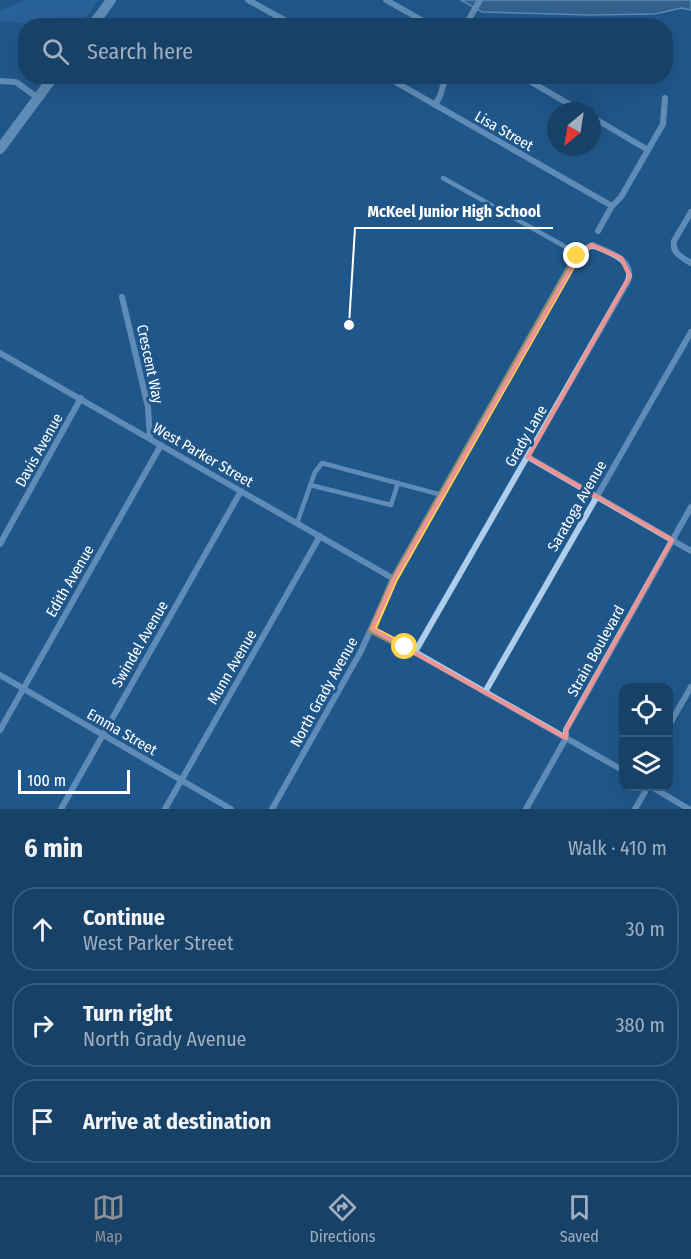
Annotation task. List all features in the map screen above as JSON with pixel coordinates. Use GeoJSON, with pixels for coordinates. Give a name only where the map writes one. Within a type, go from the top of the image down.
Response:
{"type":"FeatureCollection","features":[{"type":"Feature","properties":{"kind":"street"},"geometry":{"type":"LineString","coordinates":[[98,18],[111,0]]}},
{"type":"Feature","properties":{"kind":"street"},"geometry":{"type":"LineString","coordinates":[[248,0],[281,18]]}},
{"type":"Feature","properties":{"kind":"street"},"geometry":{"type":"LineString","coordinates":[[387,0],[418,18]]}},
{"type":"Feature","properties":{"kind":"street"},"geometry":{"type":"LineString","coordinates":[[470,18],[480,0]]}},
{"type":"Feature","properties":{"kind":"street"},"geometry":{"type":"LineString","coordinates":[[0,81],[18,83]]}},
{"type":"Feature","properties":{"kind":"street"},"geometry":{"type":"LineString","coordinates":[[19,84],[38,98]]}},
{"type":"Feature","properties":{"kind":"street"},"geometry":{"type":"LineString","coordinates":[[0,149],[48,84]]}},
{"type":"Feature","properties":{"kind":"street","name":"Lisa Street"},"geometry":{"type":"LineString","coordinates":[[399,84],[612,206]]}},
{"type":"Feature","properties":{"kind":"street"},"geometry":{"type":"LineString","coordinates":[[435,105],[444,84]]}},
{"type":"Feature","properties":{"kind":"street"},"geometry":{"type":"LineString","coordinates":[[535,84],[566,102]]}},
{"type":"Feature","properties":{"kind":"street"},"geometry":{"type":"LineString","coordinates":[[598,231],[612,206],[621,198],[663,124],[665,98]]}},
{"type":"Feature","properties":{"kind":"street"},"geometry":{"type":"LineString","coordinates":[[601,122],[648,150]]}},
{"type":"Feature","properties":{"kind":"street"},"geometry":{"type":"LineString","coordinates":[[691,212],[674,242],[674,249],[678,255],[691,263]]}},
{"type":"Feature","properties":{"kind":"street","name":"North Grady Avenue"},"geometry":{"type":"LineString","coordinates":[[272,809],[372,630],[394,579],[577,256],[584,248],[592,245]]}},
{"type":"Feature","properties":{"kind":"street","name":"Grady Lane"},"geometry":{"type":"LineString","coordinates":[[415,652],[630,276],[621,258],[592,245]]}},
{"type":"Feature","properties":{"kind":"street","name":"Crescent Way"},"geometry":{"type":"LineString","coordinates":[[122,297],[148,407],[150,438]]}},
{"type":"Feature","properties":{"kind":"street","name":"Saratoga Avenue"},"geometry":{"type":"LineString","coordinates":[[484,692],[691,332]]}},
{"type":"Feature","properties":{"kind":"street","name":"West Parker Street"},"geometry":{"type":"LineString","coordinates":[[0,353],[394,579]]}},
{"type":"Feature","properties":{"kind":"street","name":"Davis Avenue"},"geometry":{"type":"LineString","coordinates":[[0,544],[81,398]]}},
{"type":"Feature","properties":{"kind":"street","name":"Edith Avenue"},"geometry":{"type":"LineString","coordinates":[[0,730],[161,445]]}},
{"type":"Feature","properties":{"kind":"street"},"geometry":{"type":"LineString","coordinates":[[528,457],[691,551]]}},
{"type":"Feature","properties":{"kind":"street","name":"Swindel Avenue"},"geometry":{"type":"LineString","coordinates":[[61,809],[241,491]]}},
{"type":"Feature","properties":{"kind":"street","name":"Strain Boulevard"},"geometry":{"type":"LineString","coordinates":[[526,809],[566,738],[566,730],[691,507]]}},
{"type":"Feature","properties":{"kind":"street","name":"Munn Avenue"},"geometry":{"type":"LineString","coordinates":[[165,809],[320,536]]}},
{"type":"Feature","properties":{"kind":"street"},"geometry":{"type":"LineString","coordinates":[[372,630],[619,768]]}},
{"type":"Feature","properties":{"kind":"street","name":"Emma Street"},"geometry":{"type":"LineString","coordinates":[[0,675],[231,809]]}},
{"type":"Feature","properties":{"kind":"street"},"geometry":{"type":"LineString","coordinates":[[673,720],[691,687]]}},
{"type":"Feature","properties":{"kind":"street"},"geometry":{"type":"LineString","coordinates":[[635,809],[645,791]]}},
{"type":"Feature","properties":{"kind":"street"},"geometry":{"type":"LineString","coordinates":[[658,791],[689,809]]}},
{"type":"Feature","properties":{"kind":"lane"},"geometry":{"type":"LineString","coordinates":[[443,178],[564,246],[577,256]]}},
{"type":"Feature","properties":{"kind":"lane"},"geometry":{"type":"LineString","coordinates":[[297,523],[315,472],[322,463],[442,495]]}},
{"type":"Feature","properties":{"kind":"lane"},"geometry":{"type":"LineString","coordinates":[[310,485],[391,505],[398,483]]}},
{"type":"Feature","properties":{"kind":"highlighted area"},"geometry":{"type":"Polygon","coordinates":[[[592,245],[621,258],[630,276],[528,457],[672,540],[566,730],[566,738],[372,629],[394,579],[580,252],[592,245]]]}},
{"type":"Feature","properties":{"kind":"shaded area"},"geometry":{"type":"Polygon","coordinates":[[[26,0],[99,0],[85,18],[18,18],[18,22],[0,23],[0,11],[26,0]]]}},
{"type":"Feature","properties":{"kind":"shaded area"},"geometry":{"type":"Polygon","coordinates":[[[461,0],[691,0],[691,10],[681,8],[655,14],[590,15],[482,12],[461,0]]]}},
{"type":"Feature","properties":{"kind":"place","name":"McKeel Junior High School"},"geometry":{"type":"Point","coordinates":[349,325]}},
{"type":"Feature","properties":{"kind":"route"},"geometry":{"type":"LineString","coordinates":[[405,647],[372,630],[379,612],[394,579],[577,256]]}}]}
